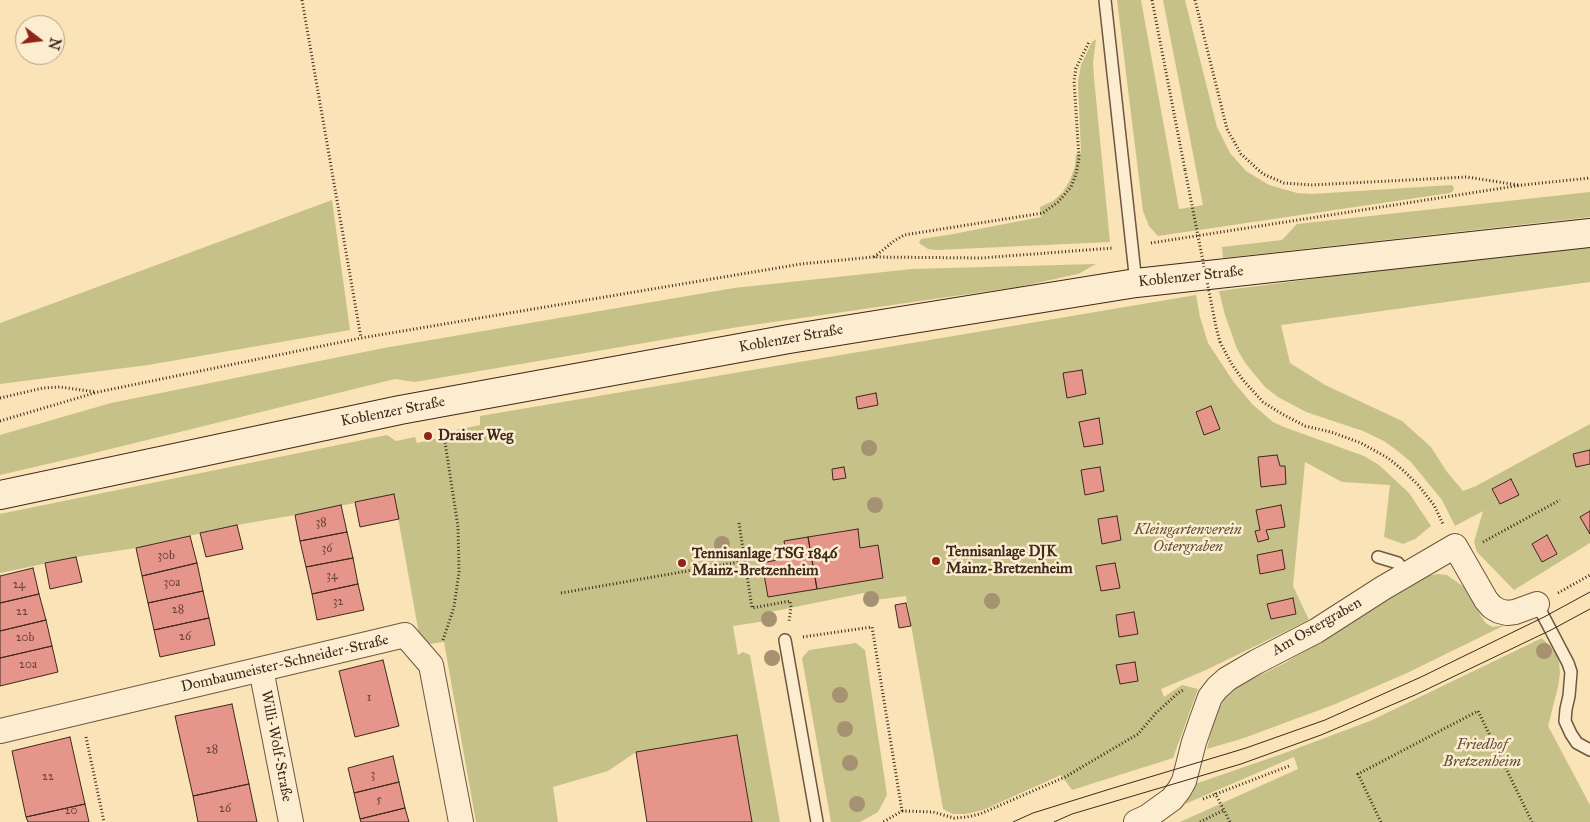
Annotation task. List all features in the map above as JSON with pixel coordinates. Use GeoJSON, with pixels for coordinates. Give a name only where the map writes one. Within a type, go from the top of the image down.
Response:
{"type":"FeatureCollection","features":[{"type":"Feature","properties":{"kind":"main road","name":"Koblenzer Straße"},"geometry":{"type":"LineString","coordinates":[[0,495],[400,410],[789,339],[1136,284],[1590,233]]}},
{"type":"Feature","properties":{"kind":"street","name":"Am Ostergraben"},"geometry":{"type":"LineString","coordinates":[[1136,822],[1147,817],[1172,798],[1179,790],[1184,781],[1194,742],[1210,697],[1227,679],[1316,631],[1405,575],[1458,550]]}},
{"type":"Feature","properties":{"kind":"street"},"geometry":{"type":"LineString","coordinates":[[1458,550],[1486,600],[1499,612],[1514,612],[1538,604]]}},
{"type":"Feature","properties":{"kind":"street","name":"Dombaumeister-Schneider-Straße"},"geometry":{"type":"LineString","coordinates":[[0,731],[405,635],[431,665]]}},
{"type":"Feature","properties":{"kind":"street"},"geometry":{"type":"LineString","coordinates":[[431,665],[461,822]]}},
{"type":"Feature","properties":{"kind":"street","name":"Willi-Wolf-Straße"},"geometry":{"type":"LineString","coordinates":[[261,669],[291,822]]}},
{"type":"Feature","properties":{"kind":"lane"},"geometry":{"type":"LineString","coordinates":[[1105,0],[1136,284]]}},
{"type":"Feature","properties":{"kind":"lane"},"geometry":{"type":"LineString","coordinates":[[1378,557],[1398,563],[1405,575]]}},
{"type":"Feature","properties":{"kind":"lane"},"geometry":{"type":"LineString","coordinates":[[1538,604],[1571,672],[1565,721],[1577,743],[1590,750]]}},
{"type":"Feature","properties":{"kind":"lane"},"geometry":{"type":"LineString","coordinates":[[785,640],[817,822]]}},
{"type":"Feature","properties":{"kind":"path"},"geometry":{"type":"LineString","coordinates":[[302,0],[360,338]]}},
{"type":"Feature","properties":{"kind":"path"},"geometry":{"type":"LineString","coordinates":[[1152,0],[1216,327],[1220,342],[1242,380],[1263,402],[1282,414],[1305,426],[1331,432],[1361,443],[1388,458],[1404,471],[1434,505],[1458,550],[1560,500]]}},
{"type":"Feature","properties":{"kind":"path"},"geometry":{"type":"LineString","coordinates":[[1195,0],[1227,129],[1241,154],[1263,174],[1284,183],[1311,185],[1467,177],[1522,185]]}},
{"type":"Feature","properties":{"kind":"path"},"geometry":{"type":"LineString","coordinates":[[873,257],[894,241],[914,232],[1043,213],[1058,202],[1071,187],[1079,158],[1074,81],[1076,68],[1094,34],[1108,29]]}},
{"type":"Feature","properties":{"kind":"path"},"geometry":{"type":"LineString","coordinates":[[0,421],[98,392],[360,338],[802,264],[873,257],[981,258],[1132,247],[1522,185],[1590,178]]}},
{"type":"Feature","properties":{"kind":"path"},"geometry":{"type":"LineString","coordinates":[[0,398],[43,388],[60,387],[98,392]]}},
{"type":"Feature","properties":{"kind":"path"},"geometry":{"type":"LineString","coordinates":[[431,665],[454,607],[459,572],[458,527],[443,427]]}},
{"type":"Feature","properties":{"kind":"path"},"geometry":{"type":"LineString","coordinates":[[739,523],[752,608],[790,601],[792,607],[785,640],[872,627],[902,811]]}},
{"type":"Feature","properties":{"kind":"path"},"geometry":{"type":"LineString","coordinates":[[561,593],[745,561]]}},
{"type":"Feature","properties":{"kind":"path"},"geometry":{"type":"LineString","coordinates":[[1538,604],[1590,575]]}},
{"type":"Feature","properties":{"kind":"path"},"geometry":{"type":"LineString","coordinates":[[883,822],[902,811],[933,812],[954,818],[980,814],[1065,777],[1138,734],[1156,713],[1178,693],[1192,685]]}},
{"type":"Feature","properties":{"kind":"path"},"geometry":{"type":"LineString","coordinates":[[1381,822],[1358,774],[1478,711],[1532,822]]}},
{"type":"Feature","properties":{"kind":"path"},"geometry":{"type":"LineString","coordinates":[[80,712],[104,822]]}},
{"type":"Feature","properties":{"kind":"path"},"geometry":{"type":"LineString","coordinates":[[1200,801],[1215,793],[1289,766]]}},
{"type":"Feature","properties":{"kind":"path"},"geometry":{"type":"LineString","coordinates":[[1215,793],[1230,822]]}},
{"type":"Feature","properties":{"kind":"path"},"geometry":{"type":"LineString","coordinates":[[1200,822],[1224,810]]}},
{"type":"Feature","properties":{"kind":"green space"},"geometry":{"type":"Polygon","coordinates":[[[1117,0],[1141,0],[1179,209],[1203,205],[1163,0],[1185,0],[1217,127],[1230,153],[1246,171],[1269,185],[1297,193],[1312,194],[1452,185],[1453,191],[1450,193],[1158,236],[1149,226],[1143,211],[1117,0]]]}},
{"type":"Feature","properties":{"kind":"green space"},"geometry":{"type":"Polygon","coordinates":[[[1096,39],[1093,63],[1094,78],[1110,242],[936,250],[928,249],[919,243],[921,239],[1041,217],[1040,207],[1053,201],[1063,192],[1075,166],[1076,154],[1081,153],[1078,82],[1081,65],[1092,42],[1096,39]]]}},
{"type":"Feature","properties":{"kind":"green space"},"geometry":{"type":"Polygon","coordinates":[[[1590,192],[1590,217],[1223,258],[1222,247],[1282,240],[1297,224],[1590,192]]]}},
{"type":"Feature","properties":{"kind":"green space"},"geometry":{"type":"Polygon","coordinates":[[[332,200],[350,330],[148,365],[0,384],[0,323],[332,200]]]}},
{"type":"Feature","properties":{"kind":"green space"},"geometry":{"type":"Polygon","coordinates":[[[1590,243],[1590,282],[1281,325],[1290,363],[1325,385],[1402,421],[1431,447],[1447,472],[1463,491],[1476,486],[1590,424],[1590,543],[1514,590],[1477,552],[1474,542],[1483,511],[1455,526],[1442,500],[1411,462],[1384,441],[1363,431],[1306,412],[1278,397],[1265,387],[1246,364],[1237,349],[1219,291],[1590,243]]]}},
{"type":"Feature","properties":{"kind":"green space"},"geometry":{"type":"Polygon","coordinates":[[[1096,264],[1078,274],[1018,287],[738,327],[415,382],[395,379],[0,475],[0,435],[111,403],[384,348],[734,288],[912,269],[1096,264]]]}},
{"type":"Feature","properties":{"kind":"green space","name":"Kleingartenverein Ostergraben"},"geometry":{"type":"Polygon","coordinates":[[[1196,295],[1208,343],[1233,381],[1252,404],[1273,422],[1364,456],[1379,465],[1409,493],[1431,526],[1415,539],[1403,544],[1384,537],[1390,485],[1342,482],[1305,462],[1293,586],[1309,620],[1206,670],[1161,689],[1164,697],[1182,685],[1198,689],[1173,758],[1072,790],[1061,775],[983,810],[966,814],[953,814],[943,809],[906,596],[875,600],[864,593],[765,613],[766,621],[733,626],[738,655],[743,652],[750,655],[780,822],[752,822],[737,735],[636,752],[608,771],[553,787],[558,822],[476,822],[444,642],[421,645],[394,495],[237,525],[136,548],[76,557],[0,573],[0,514],[387,435],[396,441],[415,437],[417,443],[453,435],[456,430],[480,425],[480,416],[1196,295]]]}},
{"type":"Feature","properties":{"kind":"green space"},"geometry":{"type":"Polygon","coordinates":[[[1447,575],[1464,587],[1487,624],[1493,627],[1505,625],[1407,673],[1333,705],[1244,738],[1207,749],[1217,713],[1225,698],[1238,686],[1285,663],[1426,576],[1447,575]]]}},
{"type":"Feature","properties":{"kind":"green space","name":"Friedhof Bretzenheim"},"geometry":{"type":"Polygon","coordinates":[[[1542,638],[1556,653],[1560,673],[1548,726],[1590,805],[1590,822],[1180,822],[1298,769],[1294,757],[1185,804],[1193,792],[1195,784],[1370,721],[1542,638]]]}},
{"type":"Feature","properties":{"kind":"green space"},"geometry":{"type":"Polygon","coordinates":[[[856,643],[865,650],[887,795],[878,812],[860,822],[831,822],[802,658],[809,650],[856,643]]]}},
{"type":"Feature","properties":{"kind":"building"},"geometry":{"type":"Polygon","coordinates":[[[1082,370],[1086,394],[1067,398],[1063,373],[1082,370]]]}},
{"type":"Feature","properties":{"kind":"building"},"geometry":{"type":"Polygon","coordinates":[[[876,393],[878,405],[858,409],[856,397],[876,393]]]}},
{"type":"Feature","properties":{"kind":"building"},"geometry":{"type":"Polygon","coordinates":[[[1211,406],[1220,429],[1204,435],[1196,412],[1211,406]]]}},
{"type":"Feature","properties":{"kind":"building"},"geometry":{"type":"Polygon","coordinates":[[[1099,418],[1103,444],[1084,447],[1079,422],[1099,418]]]}},
{"type":"Feature","properties":{"kind":"building"},"geometry":{"type":"Polygon","coordinates":[[[1590,450],[1590,464],[1576,467],[1573,454],[1590,450]]]}},
{"type":"Feature","properties":{"kind":"building"},"geometry":{"type":"Polygon","coordinates":[[[1277,455],[1280,466],[1285,466],[1286,484],[1261,487],[1258,457],[1277,455]]]}},
{"type":"Feature","properties":{"kind":"building"},"geometry":{"type":"Polygon","coordinates":[[[844,467],[846,478],[833,480],[832,469],[844,467]]]}},
{"type":"Feature","properties":{"kind":"building"},"geometry":{"type":"Polygon","coordinates":[[[1100,467],[1104,491],[1085,495],[1081,470],[1100,467]]]}},
{"type":"Feature","properties":{"kind":"building"},"geometry":{"type":"Polygon","coordinates":[[[1511,479],[1519,495],[1500,504],[1492,489],[1511,479]]]}},
{"type":"Feature","properties":{"kind":"building"},"geometry":{"type":"Polygon","coordinates":[[[394,494],[399,519],[360,527],[355,502],[394,494]]]}},
{"type":"Feature","properties":{"kind":"building"},"geometry":{"type":"Polygon","coordinates":[[[341,505],[347,532],[300,541],[295,515],[341,505]]]}},
{"type":"Feature","properties":{"kind":"building"},"geometry":{"type":"Polygon","coordinates":[[[1281,505],[1285,527],[1266,530],[1269,539],[1258,542],[1255,531],[1260,530],[1256,510],[1281,505]]]}},
{"type":"Feature","properties":{"kind":"building"},"geometry":{"type":"Polygon","coordinates":[[[1590,511],[1590,534],[1580,517],[1590,511]]]}},
{"type":"Feature","properties":{"kind":"building"},"geometry":{"type":"Polygon","coordinates":[[[1117,516],[1121,540],[1102,544],[1098,519],[1117,516]]]}},
{"type":"Feature","properties":{"kind":"building"},"geometry":{"type":"Polygon","coordinates":[[[237,525],[243,549],[206,557],[200,533],[237,525]]]}},
{"type":"Feature","properties":{"kind":"building"},"geometry":{"type":"Polygon","coordinates":[[[858,529],[860,548],[878,545],[883,578],[817,589],[808,537],[858,529]]]}},
{"type":"Feature","properties":{"kind":"building"},"geometry":{"type":"Polygon","coordinates":[[[347,532],[353,558],[306,567],[300,541],[347,532]]]}},
{"type":"Feature","properties":{"kind":"building"},"geometry":{"type":"Polygon","coordinates":[[[1547,535],[1557,554],[1542,562],[1532,544],[1547,535]]]}},
{"type":"Feature","properties":{"kind":"building"},"geometry":{"type":"Polygon","coordinates":[[[190,536],[197,563],[142,576],[136,548],[190,536]]]}},
{"type":"Feature","properties":{"kind":"building"},"geometry":{"type":"Polygon","coordinates":[[[808,537],[817,589],[768,597],[762,563],[787,558],[784,541],[808,537]]]}},
{"type":"Feature","properties":{"kind":"building"},"geometry":{"type":"Polygon","coordinates":[[[1282,550],[1285,569],[1260,574],[1257,555],[1282,550]]]}},
{"type":"Feature","properties":{"kind":"building"},"geometry":{"type":"Polygon","coordinates":[[[76,557],[82,582],[50,589],[45,563],[76,557]]]}},
{"type":"Feature","properties":{"kind":"building"},"geometry":{"type":"Polygon","coordinates":[[[353,558],[358,584],[312,594],[306,567],[353,558]]]}},
{"type":"Feature","properties":{"kind":"building"},"geometry":{"type":"Polygon","coordinates":[[[197,563],[203,591],[148,603],[142,576],[197,563]]]}},
{"type":"Feature","properties":{"kind":"building"},"geometry":{"type":"Polygon","coordinates":[[[1115,563],[1120,588],[1101,591],[1096,566],[1115,563]]]}},
{"type":"Feature","properties":{"kind":"building"},"geometry":{"type":"Polygon","coordinates":[[[33,568],[39,594],[0,603],[0,576],[33,568]]]}},
{"type":"Feature","properties":{"kind":"building"},"geometry":{"type":"Polygon","coordinates":[[[358,584],[364,610],[317,620],[312,594],[358,584]]]}},
{"type":"Feature","properties":{"kind":"building"},"geometry":{"type":"Polygon","coordinates":[[[203,591],[209,618],[154,630],[148,603],[203,591]]]}},
{"type":"Feature","properties":{"kind":"building"},"geometry":{"type":"Polygon","coordinates":[[[39,594],[46,620],[0,631],[0,603],[39,594]]]}},
{"type":"Feature","properties":{"kind":"building"},"geometry":{"type":"Polygon","coordinates":[[[1293,598],[1296,614],[1271,619],[1267,604],[1293,598]]]}},
{"type":"Feature","properties":{"kind":"building"},"geometry":{"type":"Polygon","coordinates":[[[906,603],[911,626],[899,628],[895,605],[906,603]]]}},
{"type":"Feature","properties":{"kind":"building"},"geometry":{"type":"Polygon","coordinates":[[[1134,612],[1138,634],[1119,637],[1116,615],[1134,612]]]}},
{"type":"Feature","properties":{"kind":"building"},"geometry":{"type":"Polygon","coordinates":[[[209,618],[215,645],[160,657],[154,630],[209,618]]]}},
{"type":"Feature","properties":{"kind":"building"},"geometry":{"type":"Polygon","coordinates":[[[46,620],[52,646],[0,658],[0,631],[46,620]]]}},
{"type":"Feature","properties":{"kind":"building"},"geometry":{"type":"Polygon","coordinates":[[[52,646],[58,672],[0,686],[0,658],[52,646]]]}},
{"type":"Feature","properties":{"kind":"building"},"geometry":{"type":"Polygon","coordinates":[[[383,660],[399,726],[355,737],[339,671],[383,660]]]}},
{"type":"Feature","properties":{"kind":"building"},"geometry":{"type":"Polygon","coordinates":[[[1135,662],[1138,681],[1120,684],[1116,665],[1135,662]]]}},
{"type":"Feature","properties":{"kind":"building"},"geometry":{"type":"Polygon","coordinates":[[[232,704],[249,784],[193,796],[175,716],[232,704]]]}},
{"type":"Feature","properties":{"kind":"building"},"geometry":{"type":"Polygon","coordinates":[[[737,735],[752,822],[647,822],[636,752],[737,735]]]}},
{"type":"Feature","properties":{"kind":"building"},"geometry":{"type":"Polygon","coordinates":[[[70,737],[85,804],[26,817],[12,751],[70,737]]]}},
{"type":"Feature","properties":{"kind":"building"},"geometry":{"type":"Polygon","coordinates":[[[393,756],[399,782],[354,793],[348,768],[393,756]]]}},
{"type":"Feature","properties":{"kind":"building"},"geometry":{"type":"Polygon","coordinates":[[[399,782],[405,808],[360,819],[354,793],[399,782]]]}},
{"type":"Feature","properties":{"kind":"building"},"geometry":{"type":"Polygon","coordinates":[[[249,784],[257,822],[198,822],[193,796],[249,784]]]}},
{"type":"Feature","properties":{"kind":"building"},"geometry":{"type":"Polygon","coordinates":[[[85,804],[89,822],[28,822],[26,817],[85,804]]]}},
{"type":"Feature","properties":{"kind":"building"},"geometry":{"type":"Polygon","coordinates":[[[405,808],[409,822],[361,822],[360,819],[405,808]]]}},
{"type":"Feature","properties":{"kind":"tram line"},"geometry":{"type":"LineString","coordinates":[[1013,822],[1033,813],[1246,748],[1325,720],[1421,677],[1544,617],[1590,592]]}},
{"type":"Feature","properties":{"kind":"tram line"},"geometry":{"type":"LineString","coordinates":[[1054,822],[1072,814],[1241,764],[1321,735],[1415,695],[1551,630],[1590,609]]}},
{"type":"Feature","properties":{"kind":"place","name":"Draiser Weg"},"geometry":{"type":"Point","coordinates":[428,436]}},
{"type":"Feature","properties":{"kind":"place","name":"Tennisanlage DJK Mainz-Bretzenheim"},"geometry":{"type":"Point","coordinates":[936,561]}},
{"type":"Feature","properties":{"kind":"place","name":"Tennisanlage TSG 1846 Mainz-Bretzenheim"},"geometry":{"type":"Point","coordinates":[682,563]}}]}
